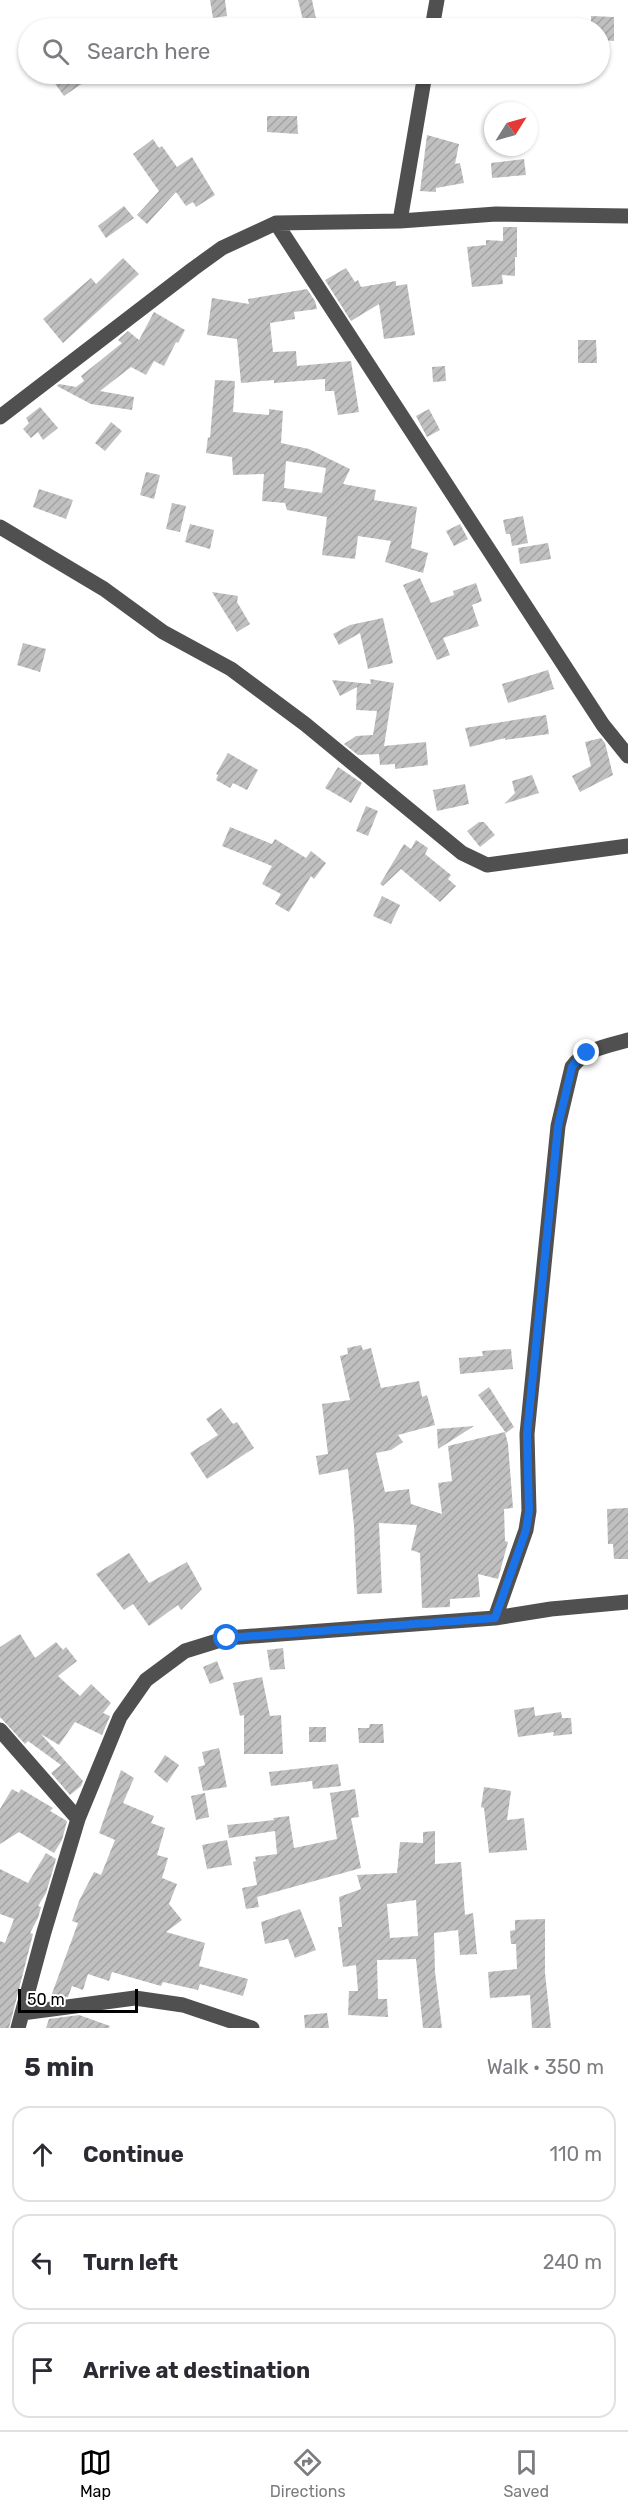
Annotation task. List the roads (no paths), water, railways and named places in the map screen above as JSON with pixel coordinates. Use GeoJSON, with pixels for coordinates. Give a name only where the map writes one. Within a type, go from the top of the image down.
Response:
{"type":"FeatureCollection","features":[{"type":"Feature","properties":{"kind":"street"},"geometry":{"type":"LineString","coordinates":[[434,18],[437,0]]}},
{"type":"Feature","properties":{"kind":"street"},"geometry":{"type":"LineString","coordinates":[[400,221],[423,84]]}},
{"type":"Feature","properties":{"kind":"street"},"geometry":{"type":"LineString","coordinates":[[0,417],[222,248],[276,223],[400,221],[496,214],[628,216]]}},
{"type":"Feature","properties":{"kind":"street"},"geometry":{"type":"LineString","coordinates":[[276,223],[603,725],[628,756]]}},
{"type":"Feature","properties":{"kind":"street"},"geometry":{"type":"LineString","coordinates":[[0,527],[104,589],[163,632],[231,669],[305,724],[462,853],[487,865],[628,846]]}},
{"type":"Feature","properties":{"kind":"street"},"geometry":{"type":"LineString","coordinates":[[495,1618],[526,1530],[529,1511],[527,1434],[558,1126],[572,1067],[578,1059],[595,1049],[628,1040]]}},
{"type":"Feature","properties":{"kind":"street"},"geometry":{"type":"LineString","coordinates":[[252,2028],[183,2006],[135,1998],[20,2020],[78,1819],[120,1717],[146,1680],[184,1651],[227,1638],[495,1618],[552,1609],[628,1602]]}},
{"type":"Feature","properties":{"kind":"street"},"geometry":{"type":"LineString","coordinates":[[0,1730],[78,1819]]}}]}
